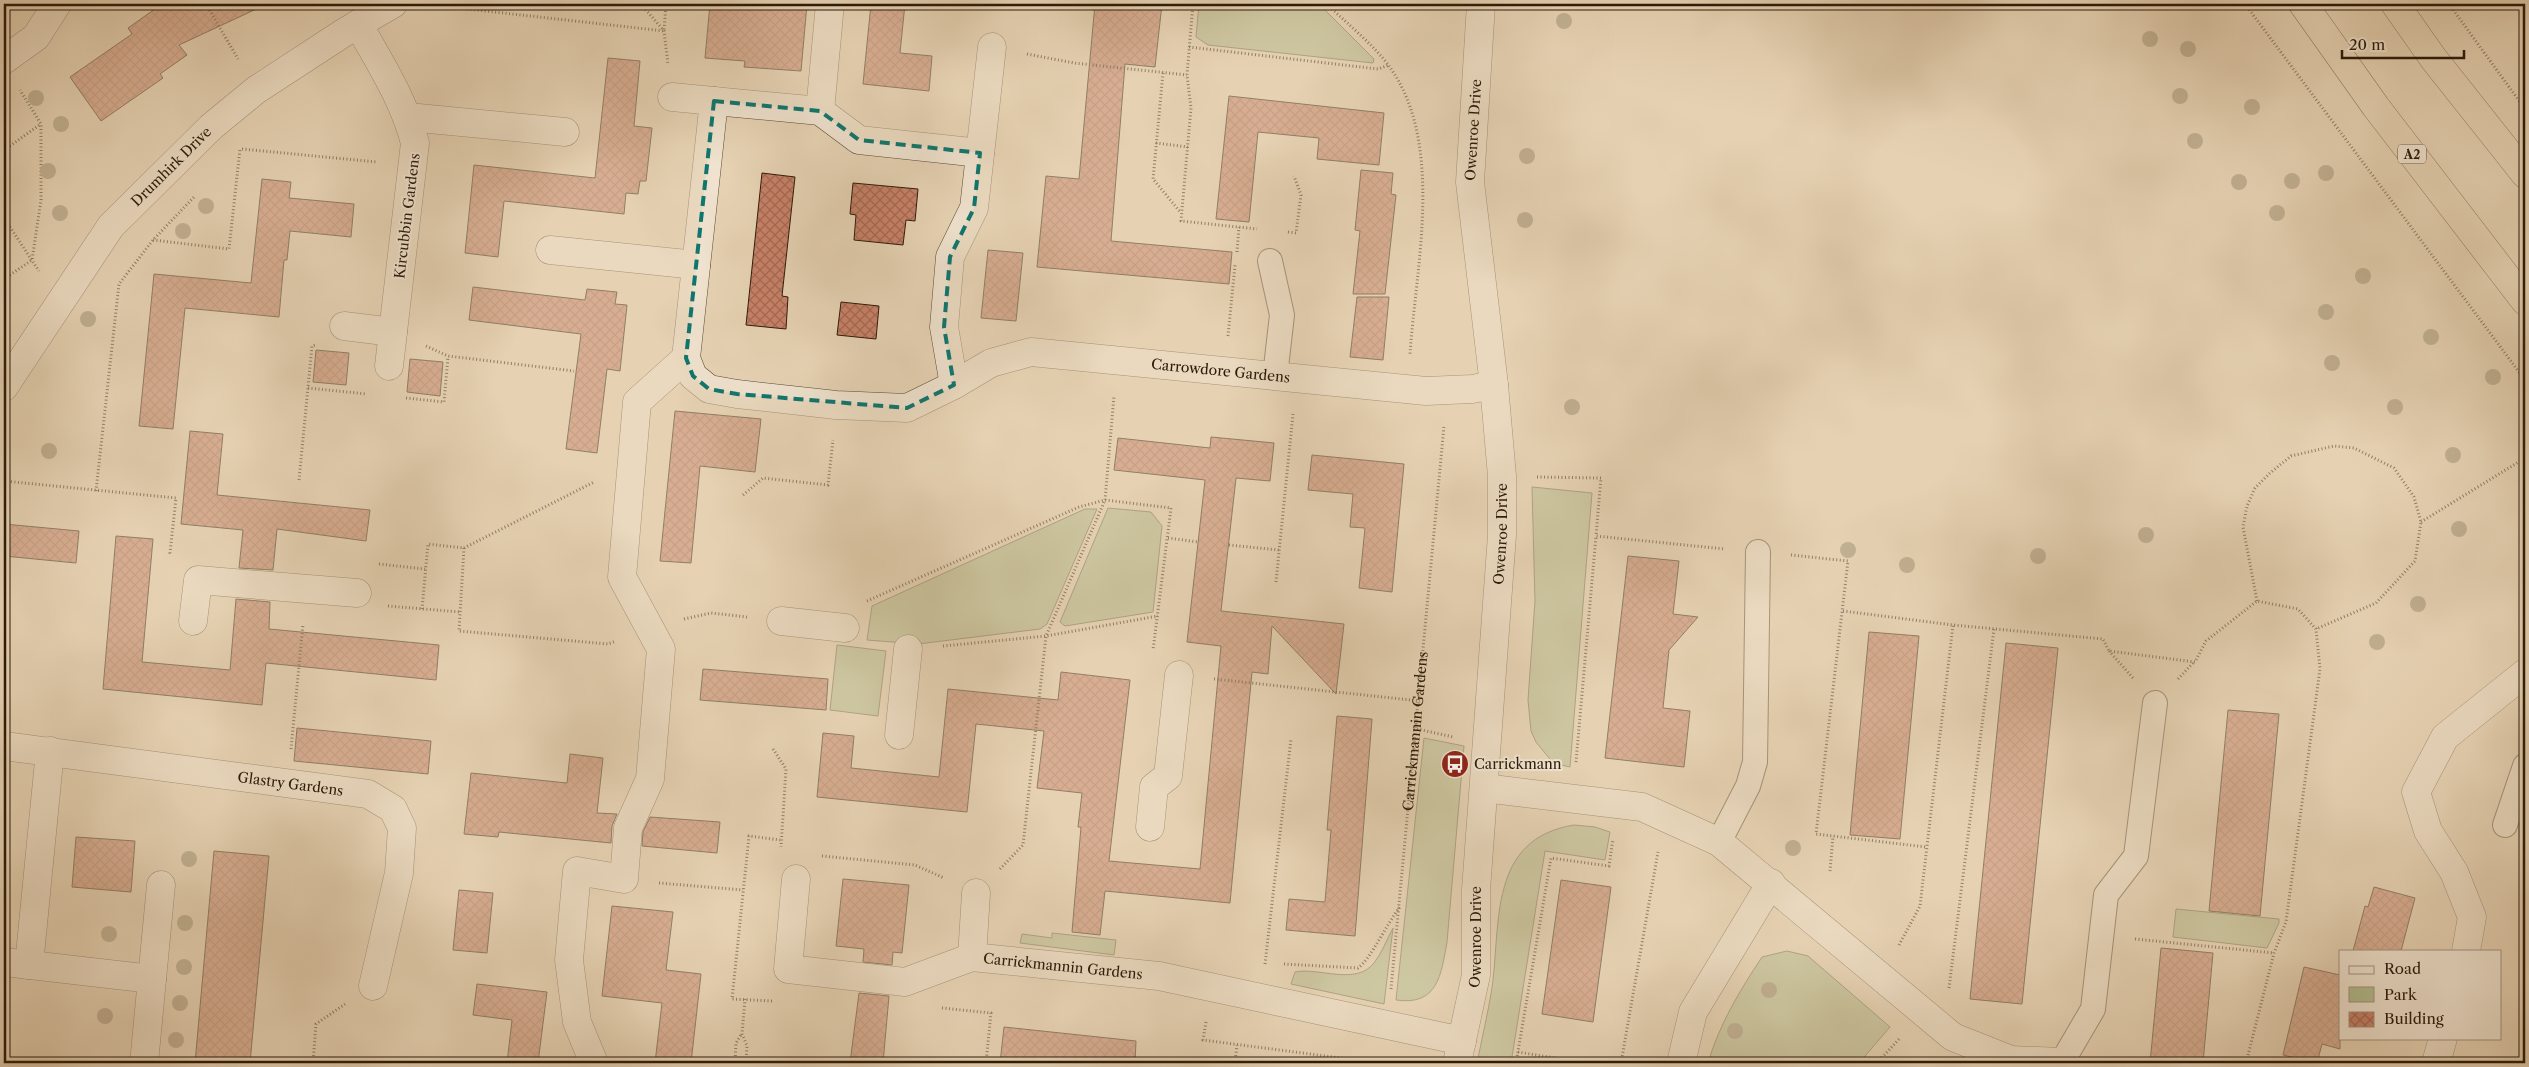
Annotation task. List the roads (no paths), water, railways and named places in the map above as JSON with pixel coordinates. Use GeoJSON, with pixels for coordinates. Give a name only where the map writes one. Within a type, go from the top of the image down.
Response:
{"type":"FeatureCollection","features":[{"type":"Feature","properties":{"kind":"highway","name":"A2"},"geometry":{"type":"LineString","coordinates":[[2303,4],[2376,107],[2525,301]]}},
{"type":"Feature","properties":{"kind":"highway"},"geometry":{"type":"LineString","coordinates":[[2395,4],[2433,58],[2525,174]]}},
{"type":"Feature","properties":{"kind":"street"},"geometry":{"type":"LineString","coordinates":[[4,60],[36,38],[57,4]]}},
{"type":"Feature","properties":{"kind":"street","name":"Drumhirk Drive"},"geometry":{"type":"LineString","coordinates":[[4,387],[111,226],[210,127],[256,90],[358,24],[393,4]]}},
{"type":"Feature","properties":{"kind":"street"},"geometry":{"type":"LineString","coordinates":[[820,111],[830,4]]}},
{"type":"Feature","properties":{"kind":"street","name":"Owenroe Drive"},"geometry":{"type":"LineString","coordinates":[[1459,1052],[1476,975],[1476,890],[1502,535],[1502,476],[1494,385],[1470,182],[1481,4]]}},
{"type":"Feature","properties":{"kind":"street","name":"Kircubbin Gardens"},"geometry":{"type":"LineString","coordinates":[[358,24],[408,117],[415,143],[389,366]]}},
{"type":"Feature","properties":{"kind":"street"},"geometry":{"type":"LineString","coordinates":[[954,386],[944,327],[950,257],[974,208],[992,47]]}},
{"type":"Feature","properties":{"kind":"street"},"geometry":{"type":"LineString","coordinates":[[672,96],[820,111],[859,140],[980,153]]}},
{"type":"Feature","properties":{"kind":"street"},"geometry":{"type":"LineString","coordinates":[[594,1063],[577,1022],[569,960],[577,870],[624,879],[628,828],[650,779],[661,649],[622,577],[637,402],[686,358],[714,101]]}},
{"type":"Feature","properties":{"kind":"street"},"geometry":{"type":"LineString","coordinates":[[408,117],[565,132]]}},
{"type":"Feature","properties":{"kind":"street"},"geometry":{"type":"LineString","coordinates":[[550,250],[696,265]]}},
{"type":"Feature","properties":{"kind":"street"},"geometry":{"type":"LineString","coordinates":[[344,326],[393,332]]}},
{"type":"Feature","properties":{"kind":"street","name":"Carrowdore Gardens"},"geometry":{"type":"LineString","coordinates":[[686,358],[693,376],[708,389],[836,405],[907,408],[954,386],[991,363],[1031,352],[1416,390],[1472,389],[1494,385]]}},
{"type":"Feature","properties":{"kind":"street"},"geometry":{"type":"LineString","coordinates":[[193,621],[198,580],[270,588],[306,588],[357,593]]}},
{"type":"Feature","properties":{"kind":"street"},"geometry":{"type":"LineString","coordinates":[[781,621],[845,628]]}},
{"type":"Feature","properties":{"kind":"street"},"geometry":{"type":"LineString","coordinates":[[899,735],[908,649]]}},
{"type":"Feature","properties":{"kind":"street"},"geometry":{"type":"LineString","coordinates":[[2466,950],[2472,917],[2454,872],[2428,831],[2416,792],[2445,737],[2525,674]]}},
{"type":"Feature","properties":{"kind":"street"},"geometry":{"type":"LineString","coordinates":[[1150,827],[1154,787],[1168,776],[1179,675]]}},
{"type":"Feature","properties":{"kind":"street","name":"Glastry Gardens"},"geometry":{"type":"LineString","coordinates":[[4,746],[368,794],[393,809],[402,828],[398,873],[373,986]]}},
{"type":"Feature","properties":{"kind":"street"},"geometry":{"type":"LineString","coordinates":[[50,751],[16,964],[152,979]]}},
{"type":"Feature","properties":{"kind":"street"},"geometry":{"type":"LineString","coordinates":[[1484,788],[1642,807],[1719,842],[1771,883],[1954,1037],[2011,1060],[2062,1062]]}},
{"type":"Feature","properties":{"kind":"street","name":"Carrickmannin Gardens"},"geometry":{"type":"LineString","coordinates":[[796,879],[788,969],[905,982],[972,957],[1158,976],[1210,987],[1459,1052]]}},
{"type":"Feature","properties":{"kind":"street"},"geometry":{"type":"LineString","coordinates":[[1681,1063],[1694,1012],[1771,883]]}},
{"type":"Feature","properties":{"kind":"street"},"geometry":{"type":"LineString","coordinates":[[144,1063],[160,886]]}},
{"type":"Feature","properties":{"kind":"street"},"geometry":{"type":"LineString","coordinates":[[972,957],[976,893]]}},
{"type":"Feature","properties":{"kind":"street"},"geometry":{"type":"LineString","coordinates":[[2436,1063],[2442,1040]]}},
{"type":"Feature","properties":{"kind":"lane"},"geometry":{"type":"LineString","coordinates":[[1270,261],[1282,315],[1286,377]]}},
{"type":"Feature","properties":{"kind":"lane"},"geometry":{"type":"LineString","coordinates":[[1719,842],[1748,786],[1755,762],[1758,552]]}},
{"type":"Feature","properties":{"kind":"lane"},"geometry":{"type":"LineString","coordinates":[[2062,1062],[2093,1009],[2106,895],[2136,856],[2155,703]]}},
{"type":"Feature","properties":{"kind":"lane"},"geometry":{"type":"LineString","coordinates":[[2505,825],[2525,766]]}},
{"type":"Feature","properties":{"kind":"place","name":"Carrickmann"},"geometry":{"type":"Point","coordinates":[1455,764]}}]}
